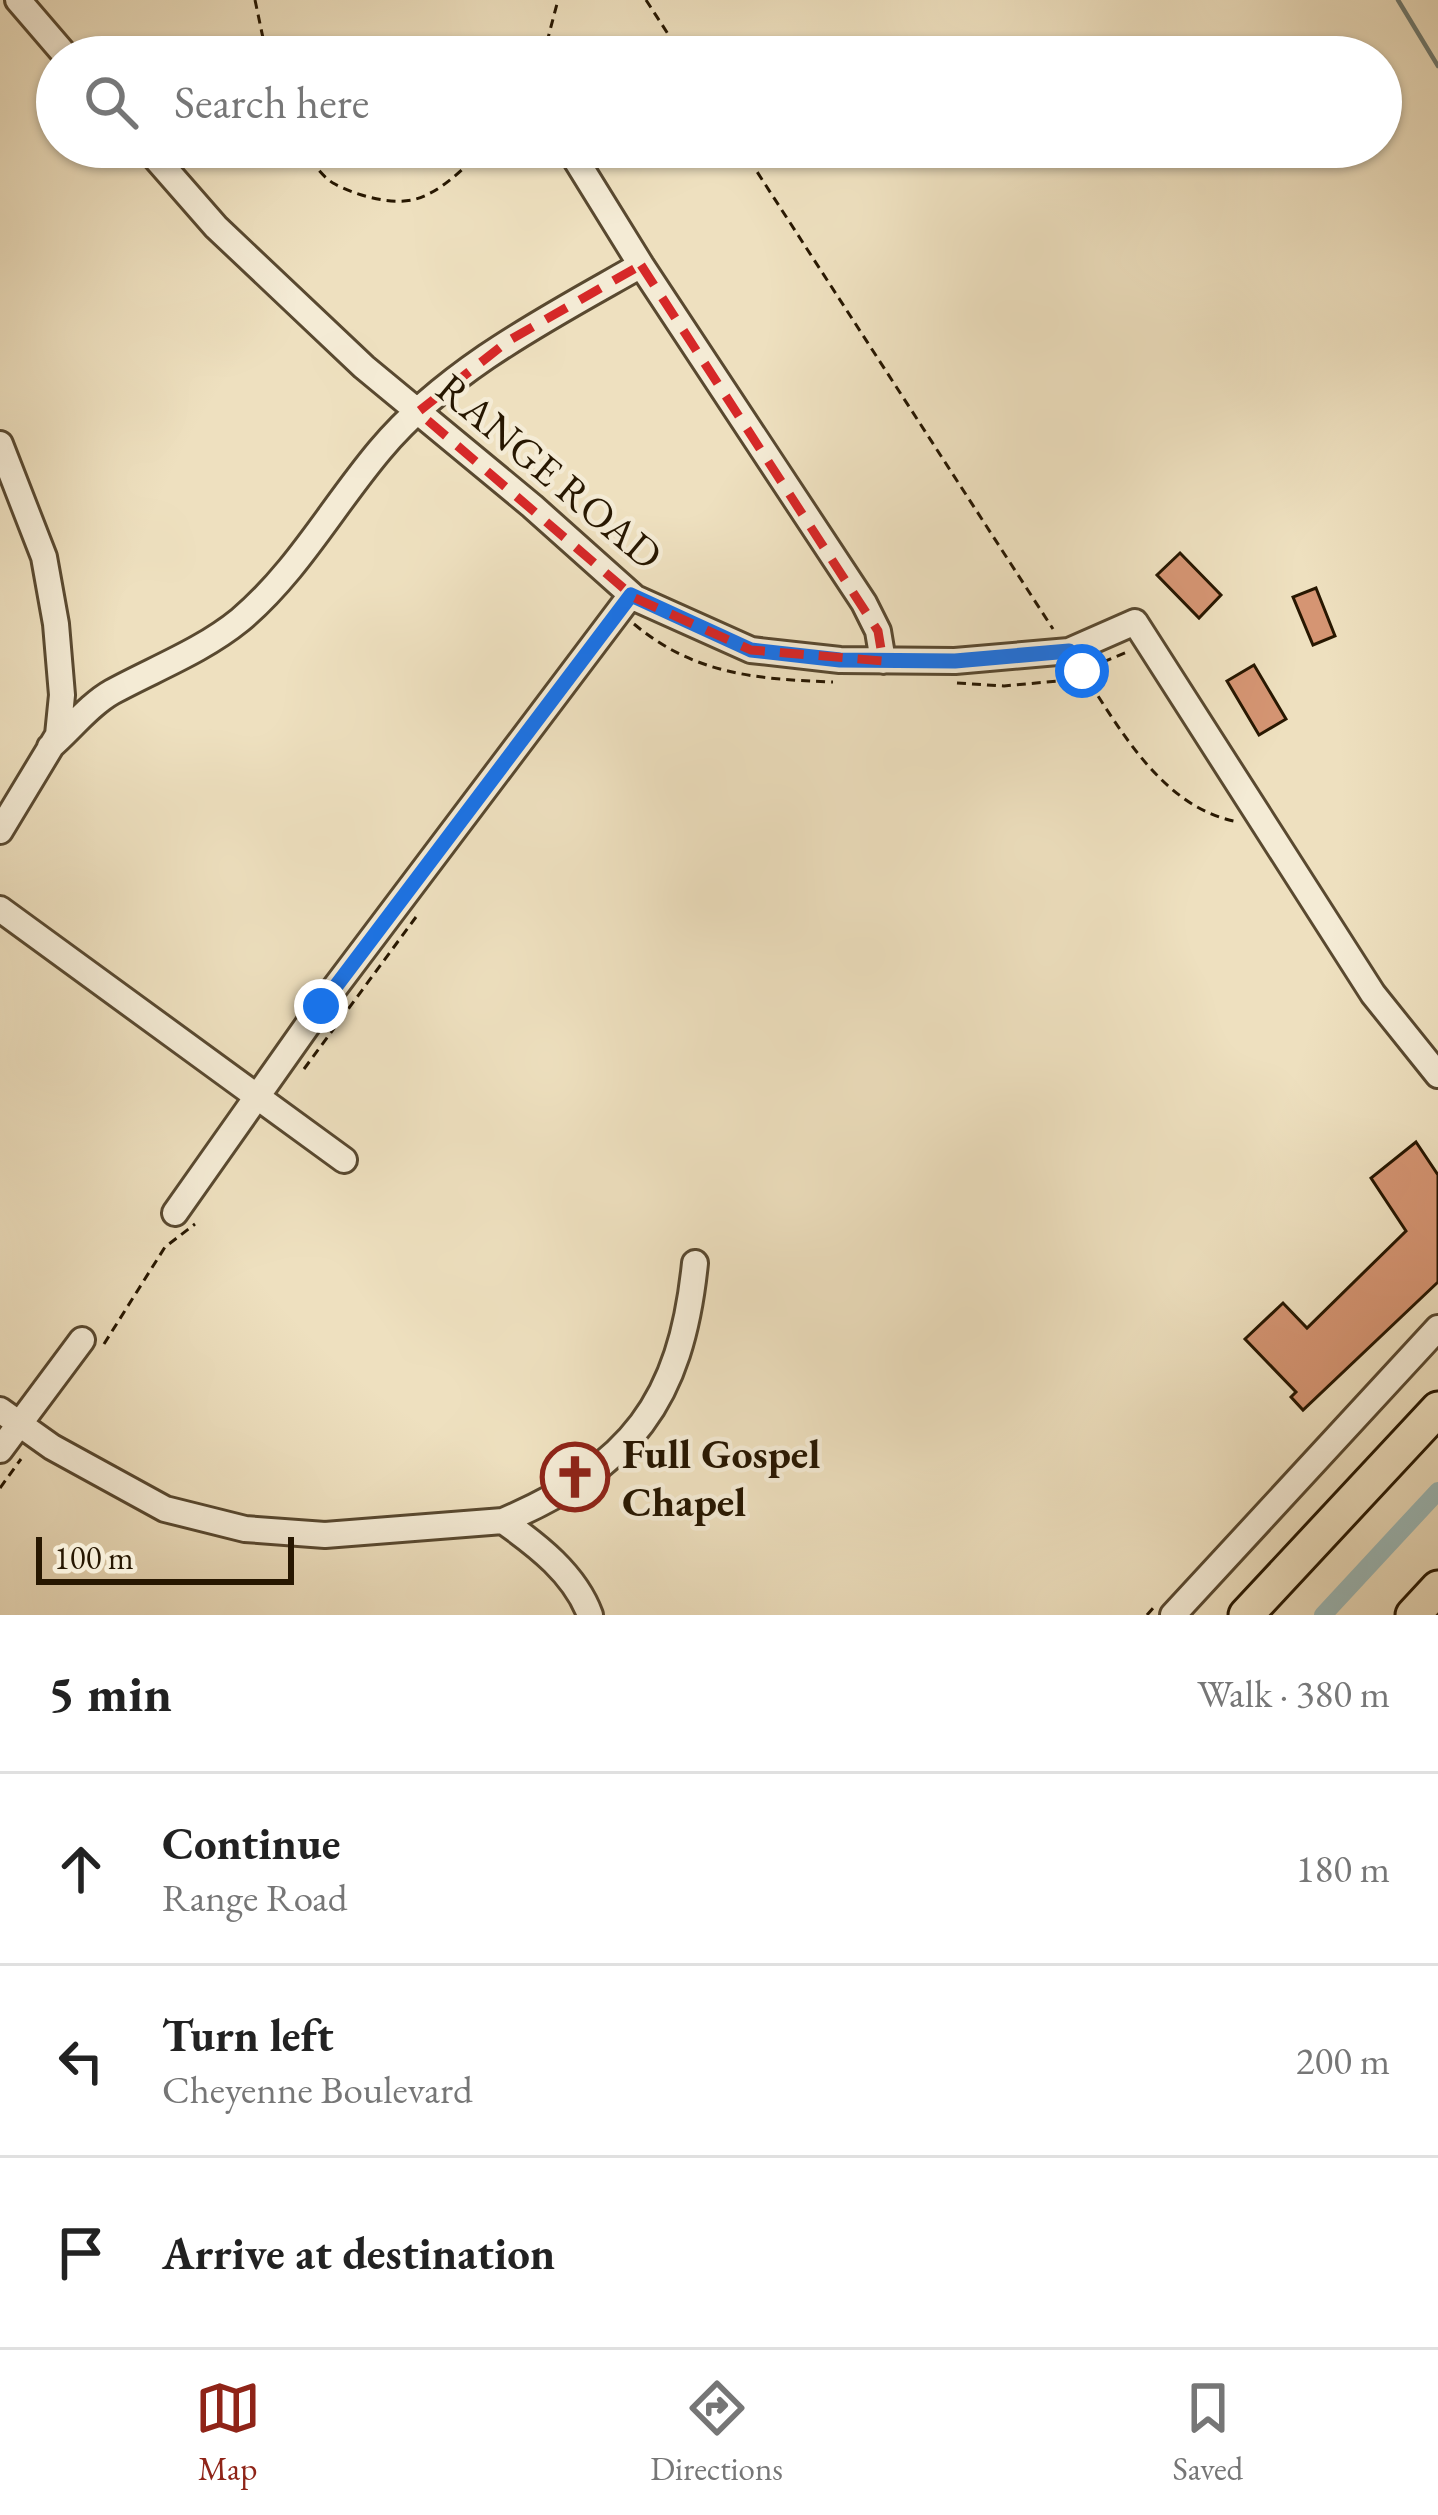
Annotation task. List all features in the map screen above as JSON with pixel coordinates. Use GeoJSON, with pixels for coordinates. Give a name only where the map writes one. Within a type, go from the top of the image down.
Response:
{"type":"FeatureCollection","features":[{"type":"Feature","properties":{"kind":"highway"},"geometry":{"type":"LineString","coordinates":[[1246,1615],[1438,1408]]}},
{"type":"Feature","properties":{"kind":"highway"},"geometry":{"type":"LineString","coordinates":[[1413,1615],[1438,1588]]}},
{"type":"Feature","properties":{"kind":"street"},"geometry":{"type":"LineString","coordinates":[[18,0],[49,36]]}},
{"type":"Feature","properties":{"kind":"street","name":"RANGE ROAD"},"geometry":{"type":"LineString","coordinates":[[165,168],[216,226],[364,367],[631,595],[751,650],[840,660],[1076,661],[1135,622],[1373,994],[1438,1075]]}},
{"type":"Feature","properties":{"kind":"street"},"geometry":{"type":"LineString","coordinates":[[581,168],[864,603],[878,631],[883,661]]}},
{"type":"Feature","properties":{"kind":"street"},"geometry":{"type":"LineString","coordinates":[[50,747],[107,695],[169,665],[238,621],[295,565],[381,449],[418,412],[508,341],[641,265]]}},
{"type":"Feature","properties":{"kind":"street"},"geometry":{"type":"LineString","coordinates":[[0,443],[44,557],[62,695],[58,735],[0,831]]}},
{"type":"Feature","properties":{"kind":"street"},"geometry":{"type":"LineString","coordinates":[[176,1213],[256,1096],[631,595]]}},
{"type":"Feature","properties":{"kind":"street"},"geometry":{"type":"LineString","coordinates":[[0,909],[344,1160]]}},
{"type":"Feature","properties":{"kind":"street"},"geometry":{"type":"LineString","coordinates":[[19,1424],[165,1510],[245,1529],[325,1534],[503,1520],[559,1497],[614,1456],[664,1395],[690,1317],[695,1263]]}},
{"type":"Feature","properties":{"kind":"street"},"geometry":{"type":"LineString","coordinates":[[1173,1615],[1438,1328]]}},
{"type":"Feature","properties":{"kind":"street"},"geometry":{"type":"LineString","coordinates":[[0,1450],[92,1343]]}},
{"type":"Feature","properties":{"kind":"street"},"geometry":{"type":"LineString","coordinates":[[503,1520],[541,1547],[590,1615]]}},
{"type":"Feature","properties":{"kind":"path"},"geometry":{"type":"LineString","coordinates":[[254,0],[262,36]]}},
{"type":"Feature","properties":{"kind":"path"},"geometry":{"type":"LineString","coordinates":[[549,36],[558,0]]}},
{"type":"Feature","properties":{"kind":"path"},"geometry":{"type":"LineString","coordinates":[[646,0],[669,36]]}},
{"type":"Feature","properties":{"kind":"path"},"geometry":{"type":"LineString","coordinates":[[318,168],[330,182],[376,199],[395,200],[417,199],[463,168]]}},
{"type":"Feature","properties":{"kind":"path"},"geometry":{"type":"LineString","coordinates":[[755,168],[1076,661],[1167,787],[1189,805],[1241,823],[1228,803]]}},
{"type":"Feature","properties":{"kind":"path"},"geometry":{"type":"LineString","coordinates":[[632,622],[702,664],[754,679],[837,682]]}},
{"type":"Feature","properties":{"kind":"path"},"geometry":{"type":"LineString","coordinates":[[956,683],[1004,686],[1058,681],[1076,661],[1130,650]]}},
{"type":"Feature","properties":{"kind":"path"},"geometry":{"type":"LineString","coordinates":[[304,1069],[419,913]]}},
{"type":"Feature","properties":{"kind":"path"},"geometry":{"type":"LineString","coordinates":[[92,1343],[165,1247],[190,1230],[202,1213]]}},
{"type":"Feature","properties":{"kind":"path"},"geometry":{"type":"LineString","coordinates":[[0,1488],[19,1424]]}},
{"type":"Feature","properties":{"kind":"highlighted area"},"geometry":{"type":"Polygon","coordinates":[[[641,265],[878,631],[883,661],[751,650],[635,598],[418,412],[508,341],[641,265]]]}},
{"type":"Feature","properties":{"kind":"building"},"geometry":{"type":"Polygon","coordinates":[[[1180,553],[1221,595],[1199,618],[1157,575],[1180,553]]]}},
{"type":"Feature","properties":{"kind":"building"},"geometry":{"type":"Polygon","coordinates":[[[1316,588],[1335,636],[1313,645],[1293,597],[1316,588]]]}},
{"type":"Feature","properties":{"kind":"building"},"geometry":{"type":"Polygon","coordinates":[[[1254,665],[1286,719],[1259,735],[1227,681],[1254,665]]]}},
{"type":"Feature","properties":{"kind":"building"},"geometry":{"type":"Polygon","coordinates":[[[1416,1142],[1438,1175],[1438,1282],[1303,1410],[1291,1397],[1296,1392],[1245,1339],[1283,1303],[1307,1328],[1406,1231],[1371,1178],[1416,1142]]]}},
{"type":"Feature","properties":{"kind":"waterway"},"geometry":{"type":"LineString","coordinates":[[1398,0],[1438,66]]}},
{"type":"Feature","properties":{"kind":"waterway"},"geometry":{"type":"LineString","coordinates":[[1323,1615],[1438,1491]]}},
{"type":"Feature","properties":{"kind":"place","name":"Full Gospel Chapel"},"geometry":{"type":"Point","coordinates":[575,1477]}},
{"type":"Feature","properties":{"kind":"route"},"geometry":{"type":"LineString","coordinates":[[321,1006],[631,595],[751,650],[840,660],[955,661],[1069,651],[1082,671]]}}]}
